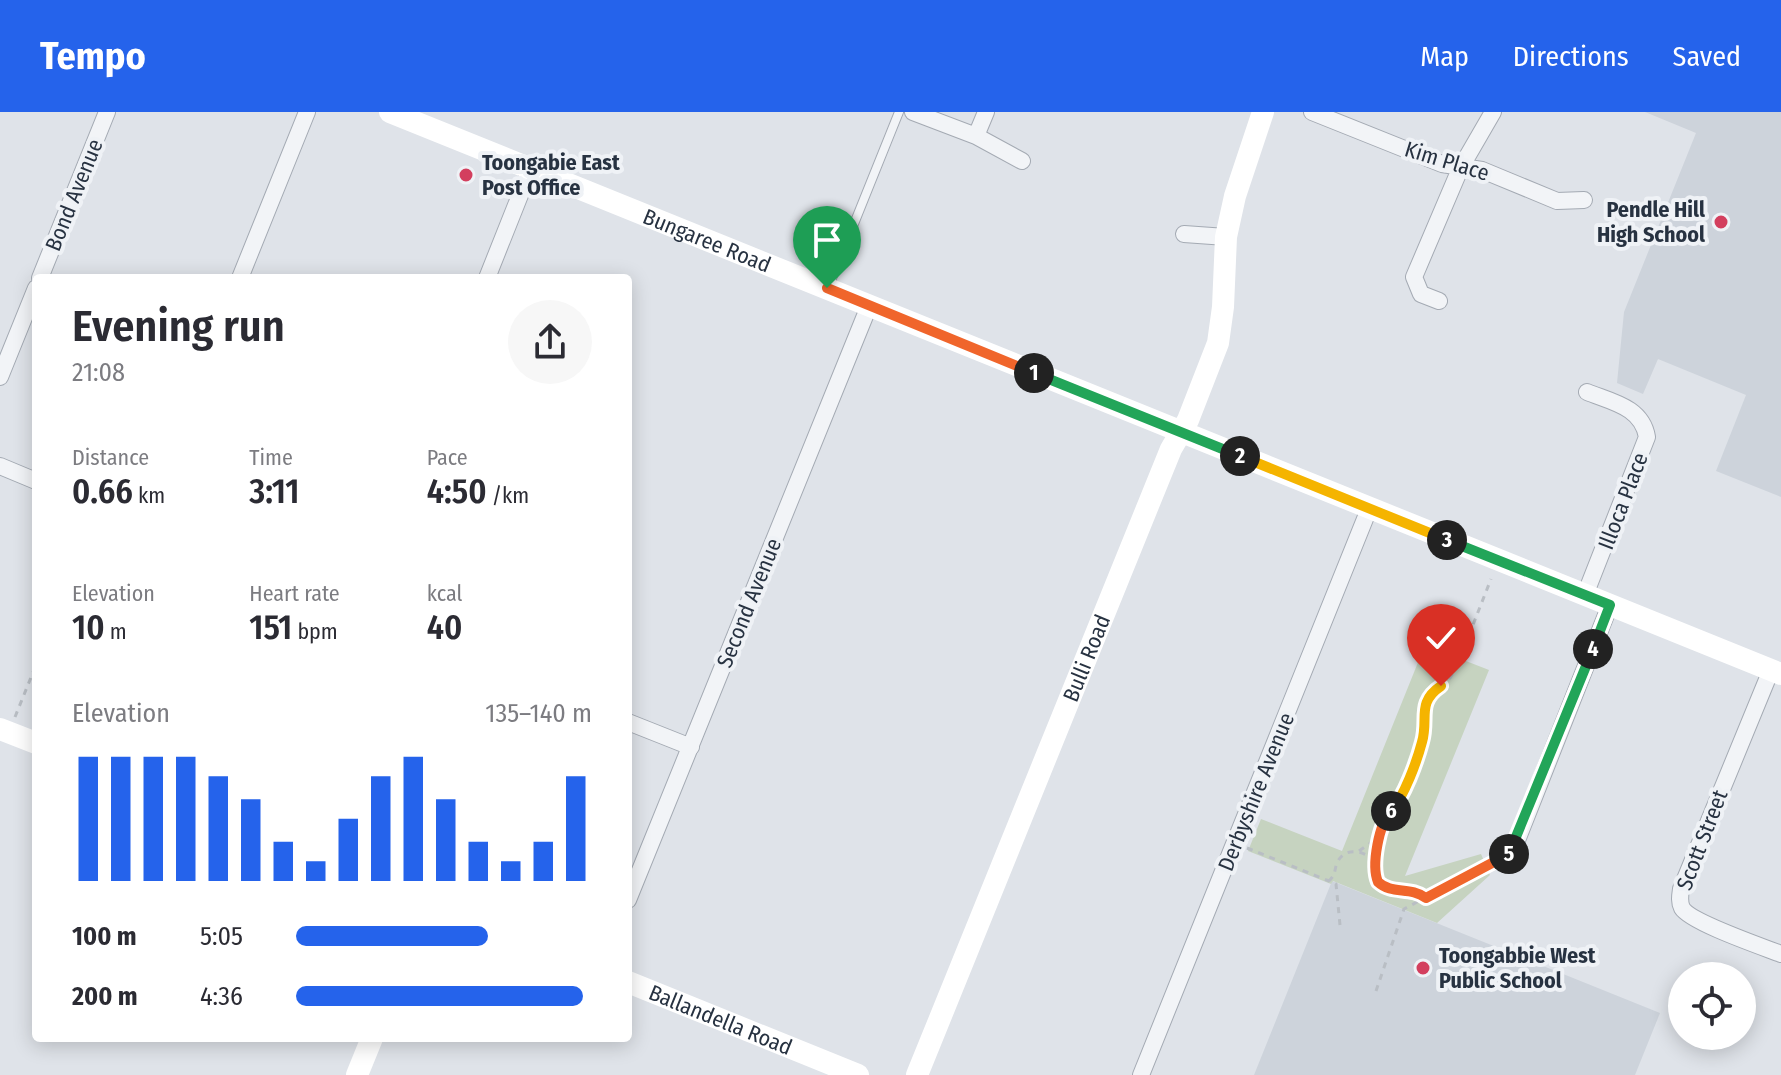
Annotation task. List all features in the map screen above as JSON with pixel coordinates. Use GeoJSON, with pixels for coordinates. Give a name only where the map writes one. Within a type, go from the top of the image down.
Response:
{"type":"FeatureCollection","features":[{"type":"Feature","properties":{"kind":"street","name":"Bond Avenue"},"geometry":{"type":"LineString","coordinates":[[42,274],[107,112]]}},
{"type":"Feature","properties":{"kind":"street"},"geometry":{"type":"LineString","coordinates":[[242,274],[307,112]]}},
{"type":"Feature","properties":{"kind":"street","name":"Bungaree Road"},"geometry":{"type":"LineString","coordinates":[[390,112],[1369,509],[1778,670]]}},
{"type":"Feature","properties":{"kind":"street"},"geometry":{"type":"LineString","coordinates":[[913,112],[976,136],[1022,161]]}},
{"type":"Feature","properties":{"kind":"street"},"geometry":{"type":"LineString","coordinates":[[976,136],[986,112]]}},
{"type":"Feature","properties":{"kind":"street","name":"Bulli Road"},"geometry":{"type":"LineString","coordinates":[[917,1075],[1165,464],[1188,420],[1218,343],[1226,237],[1235,196],[1263,112]]}},
{"type":"Feature","properties":{"kind":"street","name":"Kim Place"},"geometry":{"type":"LineString","coordinates":[[1312,112],[1442,164],[1482,170],[1557,201],[1584,200]]}},
{"type":"Feature","properties":{"kind":"street"},"geometry":{"type":"LineString","coordinates":[[1439,301],[1421,294],[1414,277],[1460,169],[1493,112]]}},
{"type":"Feature","properties":{"kind":"street"},"geometry":{"type":"LineString","coordinates":[[489,274],[530,170]]}},
{"type":"Feature","properties":{"kind":"street"},"geometry":{"type":"LineString","coordinates":[[1184,234],[1226,237]]}},
{"type":"Feature","properties":{"kind":"street"},"geometry":{"type":"LineString","coordinates":[[0,377],[32,298]]}},
{"type":"Feature","properties":{"kind":"street","name":"Second Avenue"},"geometry":{"type":"LineString","coordinates":[[632,890],[869,306]]}},
{"type":"Feature","properties":{"kind":"street","name":"Illoca Place"},"geometry":{"type":"LineString","coordinates":[[1585,595],[1647,437],[1635,412],[1587,392]]}},
{"type":"Feature","properties":{"kind":"street"},"geometry":{"type":"LineString","coordinates":[[0,466],[32,479]]}},
{"type":"Feature","properties":{"kind":"street","name":"Derbyshire Avenue"},"geometry":{"type":"LineString","coordinates":[[1141,1075],[1369,509]]}},
{"type":"Feature","properties":{"kind":"street"},"geometry":{"type":"LineString","coordinates":[[1512,853],[1610,605]]}},
{"type":"Feature","properties":{"kind":"street","name":"Scott Street"},"geometry":{"type":"LineString","coordinates":[[1778,670],[1681,889],[1680,899],[1681,907],[1690,917],[1781,954]]}},
{"type":"Feature","properties":{"kind":"street"},"geometry":{"type":"LineString","coordinates":[[632,724],[691,747]]}},
{"type":"Feature","properties":{"kind":"street"},"geometry":{"type":"LineString","coordinates":[[4,730],[32,741]]}},
{"type":"Feature","properties":{"kind":"street","name":"Ballandella Road"},"geometry":{"type":"LineString","coordinates":[[632,984],[858,1075]]}},
{"type":"Feature","properties":{"kind":"street"},"geometry":{"type":"LineString","coordinates":[[357,1075],[370,1042]]}},
{"type":"Feature","properties":{"kind":"lane"},"geometry":{"type":"LineString","coordinates":[[827,288],[899,112]]}},
{"type":"Feature","properties":{"kind":"path"},"geometry":{"type":"LineString","coordinates":[[1426,898],[1407,889],[1389,890],[1375,876],[1381,824],[1400,799],[1422,741],[1425,705],[1432,692],[1450,678],[1456,668],[1491,579]]}},
{"type":"Feature","properties":{"kind":"path"},"geometry":{"type":"LineString","coordinates":[[4,730],[32,673]]}},
{"type":"Feature","properties":{"kind":"path"},"geometry":{"type":"LineString","coordinates":[[1329,881],[1335,875],[1340,858],[1359,851],[1379,837]]}},
{"type":"Feature","properties":{"kind":"path"},"geometry":{"type":"LineString","coordinates":[[1245,847],[1336,884],[1340,925]]}},
{"type":"Feature","properties":{"kind":"path"},"geometry":{"type":"LineString","coordinates":[[1359,851],[1372,857],[1376,863]]}},
{"type":"Feature","properties":{"kind":"path"},"geometry":{"type":"LineString","coordinates":[[1376,991],[1404,909],[1512,853]]}},
{"type":"Feature","properties":{"kind":"shaded area","name":"Pendle Hill High School"},"geometry":{"type":"Polygon","coordinates":[[[1645,112],[1781,112],[1781,497],[1716,471],[1746,395],[1658,359],[1643,394],[1617,383],[1624,312],[1696,133],[1645,112]]]}},
{"type":"Feature","properties":{"kind":"shaded area","name":"Toongabbie West Public School"},"geometry":{"type":"Polygon","coordinates":[[[1332,881],[1660,1013],[1635,1075],[1254,1075],[1332,881]]]}},
{"type":"Feature","properties":{"kind":"green space"},"geometry":{"type":"Polygon","coordinates":[[[1425,645],[1489,670],[1405,876],[1481,854],[1490,875],[1437,923],[1248,851],[1261,819],[1342,851],[1425,645]]]}},
{"type":"Feature","properties":{"kind":"place","name":"Toongabie East Post Office"},"geometry":{"type":"Point","coordinates":[466,175]}},
{"type":"Feature","properties":{"kind":"place","name":"Pendle Hill High School"},"geometry":{"type":"Point","coordinates":[1721,222]}},
{"type":"Feature","properties":{"kind":"place","name":"Toongabbie West Public School"},"geometry":{"type":"Point","coordinates":[1423,968]}},
{"type":"Feature","properties":{"kind":"route"},"geometry":{"type":"LineString","coordinates":[[827,288],[1610,605],[1512,853],[1426,898],[1407,889],[1389,890],[1383,887],[1375,876],[1375,868],[1381,824],[1400,799],[1422,741],[1425,705],[1432,692],[1441,686]]}}]}
